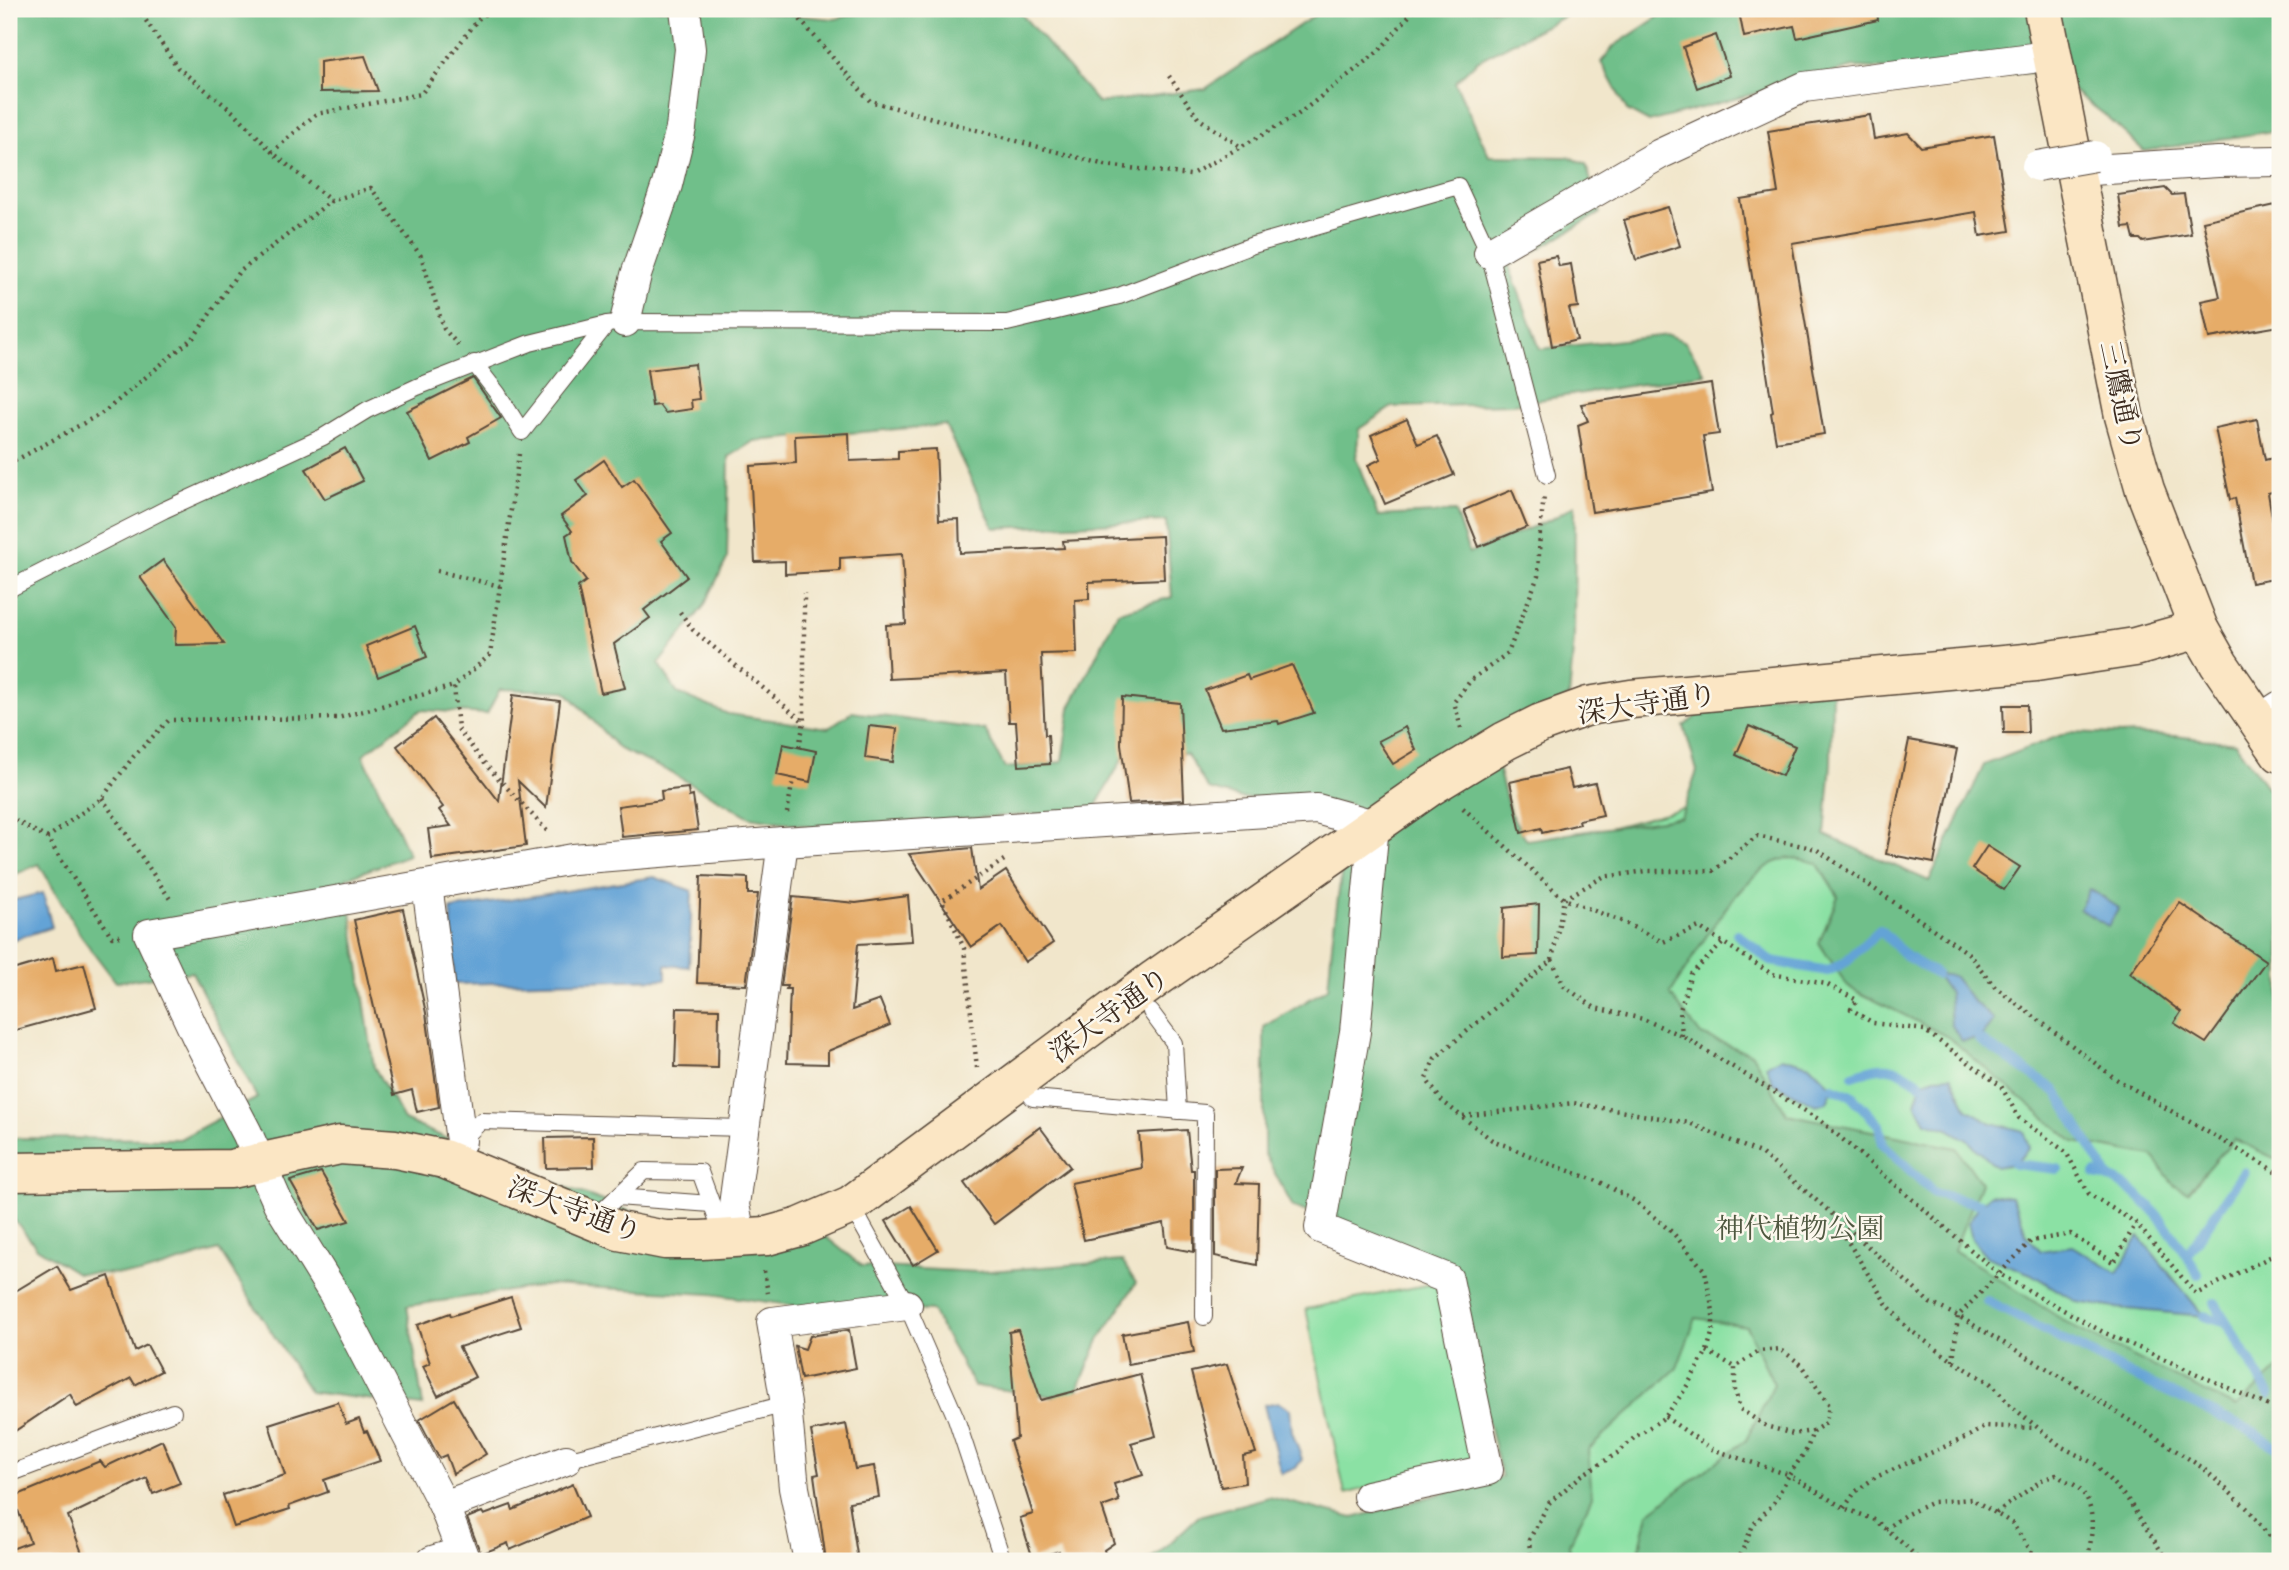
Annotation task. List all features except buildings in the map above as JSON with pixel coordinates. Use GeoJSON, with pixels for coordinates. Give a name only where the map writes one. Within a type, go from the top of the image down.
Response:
{"type":"FeatureCollection","features":[{"type":"Feature","properties":{"kind":"street"},"geometry":{"type":"LineString","coordinates":[[616,323],[667,186],[681,128],[690,49],[685,9]]}},
{"type":"Feature","properties":{"kind":"street","name":"三鷹通り"},"geometry":{"type":"LineString","coordinates":[[2043,9],[2051,52],[2085,163],[2124,416],[2145,490],[2199,629],[2219,664],[2269,714],[2280,753]]}},
{"type":"Feature","properties":{"kind":"street"},"geometry":{"type":"LineString","coordinates":[[1489,253],[1660,154],[1804,87],[2032,58],[2051,52]]}},
{"type":"Feature","properties":{"kind":"street"},"geometry":{"type":"LineString","coordinates":[[2037,166],[2280,161]]}},
{"type":"Feature","properties":{"kind":"street","name":"深大寺通り"},"geometry":{"type":"LineString","coordinates":[[9,1172],[231,1169],[340,1145],[452,1150],[605,1208],[620,1231],[665,1240],[726,1227],[767,1236],[800,1227],[851,1205],[1155,979],[1374,825],[1431,786],[1505,741],[1541,723],[1588,706],[1631,699],[2036,662],[2135,647],[2199,629]]}},
{"type":"Feature","properties":{"kind":"street"},"geometry":{"type":"LineString","coordinates":[[432,1561],[463,1556],[444,1506],[333,1292],[278,1203],[149,934],[573,859],[783,842],[1317,810],[1374,825],[1355,1031],[1320,1228],[1448,1279],[1488,1470],[1368,1496]]}},
{"type":"Feature","properties":{"kind":"street"},"geometry":{"type":"LineString","coordinates":[[726,1227],[734,1205],[783,842]]}},
{"type":"Feature","properties":{"kind":"street"},"geometry":{"type":"LineString","coordinates":[[427,885],[452,1150]]}},
{"type":"Feature","properties":{"kind":"street"},"geometry":{"type":"LineString","coordinates":[[809,1561],[794,1488],[786,1404],[772,1322],[907,1305]]}},
{"type":"Feature","properties":{"kind":"street"},"geometry":{"type":"LineString","coordinates":[[444,1506],[566,1460]]}},
{"type":"Feature","properties":{"kind":"lane"},"geometry":{"type":"LineString","coordinates":[[9,589],[164,510],[323,437],[367,410],[474,363],[530,343],[616,323],[1007,323],[1119,296],[1253,245],[1458,186],[1489,253],[1547,475]]}},
{"type":"Feature","properties":{"kind":"lane"},"geometry":{"type":"LineString","coordinates":[[474,363],[522,432],[616,323]]}},
{"type":"Feature","properties":{"kind":"lane"},"geometry":{"type":"LineString","coordinates":[[1151,1012],[1174,1043],[1178,1111]]}},
{"type":"Feature","properties":{"kind":"lane"},"geometry":{"type":"LineString","coordinates":[[1019,1080],[1032,1098],[1205,1114],[1204,1317]]}},
{"type":"Feature","properties":{"kind":"lane"},"geometry":{"type":"LineString","coordinates":[[452,1150],[481,1121],[744,1128]]}},
{"type":"Feature","properties":{"kind":"lane"},"geometry":{"type":"LineString","coordinates":[[605,1208],[644,1171],[699,1172],[726,1227]]}},
{"type":"Feature","properties":{"kind":"lane"},"geometry":{"type":"LineString","coordinates":[[851,1205],[907,1305],[956,1418],[1003,1561]]}},
{"type":"Feature","properties":{"kind":"lane"},"geometry":{"type":"LineString","coordinates":[[566,1460],[786,1404]]}},
{"type":"Feature","properties":{"kind":"lane"},"geometry":{"type":"LineString","coordinates":[[9,1474],[173,1412]]}},
{"type":"Feature","properties":{"kind":"path"},"geometry":{"type":"LineString","coordinates":[[138,9],[178,68],[237,115],[272,152],[331,201]]}},
{"type":"Feature","properties":{"kind":"path"},"geometry":{"type":"LineString","coordinates":[[272,152],[316,114],[421,94],[480,17],[494,9]]}},
{"type":"Feature","properties":{"kind":"path"},"geometry":{"type":"LineString","coordinates":[[790,9],[870,101],[1118,166],[1190,175],[1296,116],[1379,51],[1415,9]]}},
{"type":"Feature","properties":{"kind":"path"},"geometry":{"type":"LineString","coordinates":[[1169,76],[1198,118],[1241,147]]}},
{"type":"Feature","properties":{"kind":"path"},"geometry":{"type":"LineString","coordinates":[[9,464],[104,412],[194,337],[238,273],[331,201],[371,187],[421,256],[444,329],[474,363]]}},
{"type":"Feature","properties":{"kind":"path"},"geometry":{"type":"LineString","coordinates":[[47,838],[102,798],[134,756],[169,720],[338,718],[454,686],[490,654],[522,432]]}},
{"type":"Feature","properties":{"kind":"path"},"geometry":{"type":"LineString","coordinates":[[1469,763],[1454,702],[1471,680],[1508,653],[1523,617],[1538,576],[1547,475]]}},
{"type":"Feature","properties":{"kind":"path"},"geometry":{"type":"LineString","coordinates":[[437,571],[500,586]]}},
{"type":"Feature","properties":{"kind":"path"},"geometry":{"type":"LineString","coordinates":[[799,747],[804,722],[804,593]]}},
{"type":"Feature","properties":{"kind":"path"},"geometry":{"type":"LineString","coordinates":[[680,612],[693,630],[804,722]]}},
{"type":"Feature","properties":{"kind":"path"},"geometry":{"type":"LineString","coordinates":[[454,686],[458,729],[486,765],[573,859]]}},
{"type":"Feature","properties":{"kind":"path"},"geometry":{"type":"LineString","coordinates":[[792,788],[793,779]]}},
{"type":"Feature","properties":{"kind":"path"},"geometry":{"type":"LineString","coordinates":[[1431,786],[1455,801],[1564,899],[1663,942],[1699,927],[1772,974],[1826,984],[1857,1000],[1851,1009],[1873,1023],[1924,1030],[2001,1086],[2019,1118],[2066,1152],[2089,1194],[2136,1223],[2196,1294],[2280,1252]]}},
{"type":"Feature","properties":{"kind":"path"},"geometry":{"type":"LineString","coordinates":[[102,798],[188,926]]}},
{"type":"Feature","properties":{"kind":"path"},"geometry":{"type":"LineString","coordinates":[[9,817],[47,838],[111,937],[149,934]]}},
{"type":"Feature","properties":{"kind":"path"},"geometry":{"type":"LineString","coordinates":[[2280,1174],[2116,1079],[1995,988],[1968,953],[1816,849],[1757,836],[1713,871],[1647,872],[1603,877],[1564,899],[1552,960],[1564,986],[1595,1008],[1643,1019],[1682,1036],[1820,1120],[1999,1274],[2102,1332],[2278,1410],[2280,1408]]}},
{"type":"Feature","properties":{"kind":"path"},"geometry":{"type":"LineString","coordinates":[[981,1108],[964,948],[942,901],[1006,858]]}},
{"type":"Feature","properties":{"kind":"path"},"geometry":{"type":"LineString","coordinates":[[1682,1036],[1680,1010],[1691,974],[1723,943]]}},
{"type":"Feature","properties":{"kind":"path"},"geometry":{"type":"LineString","coordinates":[[1531,1561],[1529,1540],[1549,1503],[1582,1475],[1619,1452],[1635,1437],[1665,1417],[1707,1351],[1713,1330],[1713,1311],[1705,1271],[1673,1233],[1635,1201],[1600,1182],[1492,1140],[1442,1101],[1426,1079],[1435,1058],[1552,960]]}},
{"type":"Feature","properties":{"kind":"path"},"geometry":{"type":"LineString","coordinates":[[1462,1116],[1573,1103],[1689,1123],[1762,1154],[1930,1303],[1958,1316],[2070,1382],[2203,1468],[2249,1510],[2280,1551]]}},
{"type":"Feature","properties":{"kind":"path"},"geometry":{"type":"LineString","coordinates":[[1830,1212],[1886,1303],[1907,1328],[1990,1383],[2011,1406],[2062,1447],[2095,1464],[2127,1500],[2163,1554],[2171,1561]]}},
{"type":"Feature","properties":{"kind":"path"},"geometry":{"type":"LineString","coordinates":[[1953,1361],[1958,1316],[2031,1241],[2071,1234],[2114,1263],[2136,1223]]}},
{"type":"Feature","properties":{"kind":"path"},"geometry":{"type":"LineString","coordinates":[[726,1227],[763,1263],[772,1322]]}},
{"type":"Feature","properties":{"kind":"path"},"geometry":{"type":"LineString","coordinates":[[1780,1349],[1802,1365],[1829,1405],[1826,1423],[1813,1431],[1793,1434],[1766,1426],[1740,1409],[1735,1391],[1735,1367],[1759,1350],[1780,1349]]}},
{"type":"Feature","properties":{"kind":"path"},"geometry":{"type":"LineString","coordinates":[[1707,1351],[1735,1367]]}},
{"type":"Feature","properties":{"kind":"path"},"geometry":{"type":"LineString","coordinates":[[1665,1417],[1712,1448],[1789,1475],[1844,1508],[1875,1520],[1920,1561]]}},
{"type":"Feature","properties":{"kind":"path"},"geometry":{"type":"LineString","coordinates":[[1844,1508],[1856,1491],[1876,1477],[1986,1426],[2039,1428]]}},
{"type":"Feature","properties":{"kind":"path"},"geometry":{"type":"LineString","coordinates":[[1738,1561],[1753,1525],[1774,1503],[1807,1449],[1813,1431]]}},
{"type":"Feature","properties":{"kind":"path"},"geometry":{"type":"LineString","coordinates":[[1996,1513],[2042,1480],[2056,1475],[2077,1487],[2089,1501],[2092,1528],[2088,1561]]}},
{"type":"Feature","properties":{"kind":"path"},"geometry":{"type":"LineString","coordinates":[[1885,1530],[1905,1515],[1933,1502],[1972,1499],[2012,1523],[2038,1561]]}},
{"type":"Feature","properties":{"kind":"green space"},"geometry":{"type":"Polygon","coordinates":[[[9,9],[727,9],[835,19],[877,9],[1017,9],[1098,103],[1205,89],[1324,9],[1578,9],[1477,61],[1455,82],[1489,156],[1569,157],[1586,164],[1600,213],[1509,266],[1540,349],[1669,335],[1685,342],[1706,374],[1513,404],[1392,407],[1359,429],[1356,458],[1378,516],[1455,512],[1469,553],[1552,519],[1575,505],[1574,638],[1569,697],[1439,756],[1472,779],[1497,764],[1510,813],[1527,840],[1681,817],[1697,771],[1684,726],[1717,700],[1832,690],[1831,763],[1825,835],[1929,881],[1984,765],[2069,732],[2175,736],[2235,743],[2280,805],[2280,1161],[2234,1139],[2188,1192],[2175,1186],[2152,1156],[2074,1142],[1948,1037],[1848,987],[1819,943],[1838,896],[1817,863],[1789,858],[1768,866],[1751,879],[1720,916],[1670,994],[1701,1035],[1752,1054],[1787,1114],[1956,1148],[1981,1183],[1954,1250],[2077,1329],[2236,1407],[2280,1367],[2280,1561],[1643,1561],[1640,1548],[1648,1513],[1746,1440],[1774,1384],[1746,1326],[1696,1318],[1677,1368],[1588,1450],[1592,1497],[1569,1544],[1571,1561],[1146,1561],[1159,1553],[1199,1516],[1269,1497],[1353,1518],[1502,1477],[1448,1264],[1293,1207],[1264,1153],[1264,1027],[1328,988],[1351,804],[1241,798],[1208,789],[1187,754],[1127,751],[1093,811],[813,827],[750,817],[666,770],[619,749],[566,691],[500,689],[487,714],[421,710],[363,755],[409,855],[346,878],[374,1067],[404,1120],[524,1172],[669,1225],[795,1212],[862,1266],[977,1272],[1122,1261],[1136,1283],[1099,1340],[1074,1399],[974,1386],[932,1311],[797,1306],[710,1294],[549,1285],[407,1306],[423,1406],[310,1392],[219,1250],[140,1274],[77,1273],[37,1248],[9,1213],[9,1138],[180,1139],[257,1098],[192,972],[116,982],[81,936],[39,864],[9,877],[9,9]],[[945,425],[754,441],[729,457],[727,559],[704,606],[659,663],[677,693],[728,714],[828,728],[852,712],[985,730],[1005,768],[1062,762],[1070,708],[1118,612],[1172,597],[1166,521],[994,528],[945,425]]]}},
{"type":"Feature","properties":{"kind":"green space"},"geometry":{"type":"Polygon","coordinates":[[[1663,9],[2280,9],[2280,130],[2144,151],[2105,115],[2068,87],[2041,72],[1997,74],[1854,67],[1649,122],[1627,110],[1601,62],[1614,46],[1664,13],[1663,9]]]}},
{"type":"Feature","properties":{"kind":"green space","name":"神代植物公園"},"geometry":{"type":"Polygon","coordinates":[[[1755,789],[2280,1162],[2280,1561],[1412,1561],[1394,1507],[1502,1477],[1466,1264],[1527,850],[1755,789]]]}},
{"type":"Feature","properties":{"kind":"green space"},"geometry":{"type":"Polygon","coordinates":[[[1436,1283],[1475,1459],[1345,1494],[1306,1309],[1436,1283]]]}},
{"type":"Feature","properties":{"kind":"water"},"geometry":{"type":"Polygon","coordinates":[[[654,877],[692,891],[689,967],[666,965],[666,979],[454,984],[451,909],[654,877]]]}},
{"type":"Feature","properties":{"kind":"water"},"geometry":{"type":"Polygon","coordinates":[[[2090,889],[2119,908],[2108,926],[2079,909],[2090,889]]]}},
{"type":"Feature","properties":{"kind":"water"},"geometry":{"type":"Polygon","coordinates":[[[43,893],[52,927],[9,941],[9,907],[14,900],[43,893]]]}},
{"type":"Feature","properties":{"kind":"water"},"geometry":{"type":"Polygon","coordinates":[[[1936,974],[1953,976],[1973,1001],[1994,1020],[1979,1039],[1962,1041],[1951,1024],[1949,993],[1936,974]]]}},
{"type":"Feature","properties":{"kind":"water"},"geometry":{"type":"Polygon","coordinates":[[[1781,1057],[1810,1065],[1833,1088],[1827,1102],[1816,1105],[1773,1083],[1766,1066],[1781,1057]]]}},
{"type":"Feature","properties":{"kind":"water"},"geometry":{"type":"Polygon","coordinates":[[[1951,1076],[1967,1109],[1992,1123],[2024,1131],[2029,1148],[2015,1164],[1996,1167],[1967,1140],[1948,1129],[1926,1122],[1915,1103],[1921,1084],[1934,1077],[1951,1076]]]}},
{"type":"Feature","properties":{"kind":"water"},"geometry":{"type":"Polygon","coordinates":[[[1991,1194],[2011,1197],[2026,1235],[2041,1251],[2072,1246],[2117,1273],[2139,1236],[2204,1316],[2077,1302],[2031,1274],[1987,1257],[1972,1239],[1968,1223],[1980,1204],[1991,1194]]]}},
{"type":"Feature","properties":{"kind":"water"},"geometry":{"type":"Polygon","coordinates":[[[1278,1402],[1290,1409],[1292,1432],[1302,1459],[1296,1468],[1281,1474],[1264,1405],[1278,1402]]]}},
{"type":"Feature","properties":{"kind":"waterway"},"geometry":{"type":"LineString","coordinates":[[1737,934],[1771,961],[1828,971],[1844,963],[1880,930],[1906,956],[1936,974]]}},
{"type":"Feature","properties":{"kind":"waterway"},"geometry":{"type":"LineString","coordinates":[[1979,1039],[2056,1091],[2108,1176]]}},
{"type":"Feature","properties":{"kind":"waterway"},"geometry":{"type":"LineString","coordinates":[[1853,1075],[1888,1068],[1895,1069],[1921,1084]]}},
{"type":"Feature","properties":{"kind":"waterway"},"geometry":{"type":"LineString","coordinates":[[1833,1088],[1852,1096],[1879,1125],[1883,1144],[1934,1193],[1980,1204]]}},
{"type":"Feature","properties":{"kind":"waterway"},"geometry":{"type":"LineString","coordinates":[[2015,1164],[2058,1169]]}},
{"type":"Feature","properties":{"kind":"waterway"},"geometry":{"type":"LineString","coordinates":[[2187,1255],[2244,1172]]}},
{"type":"Feature","properties":{"kind":"waterway"},"geometry":{"type":"LineString","coordinates":[[2095,1174],[2127,1187],[2142,1199],[2168,1228],[2198,1274]]}},
{"type":"Feature","properties":{"kind":"waterway"},"geometry":{"type":"LineString","coordinates":[[1987,1301],[2132,1375],[2251,1431],[2280,1450]]}},
{"type":"Feature","properties":{"kind":"waterway"},"geometry":{"type":"LineString","coordinates":[[2215,1303],[2269,1394]]}},
{"type":"Feature","properties":{"kind":"waterway"},"geometry":{"type":"LineString","coordinates":[[2204,1316],[2227,1323]]}}]}
